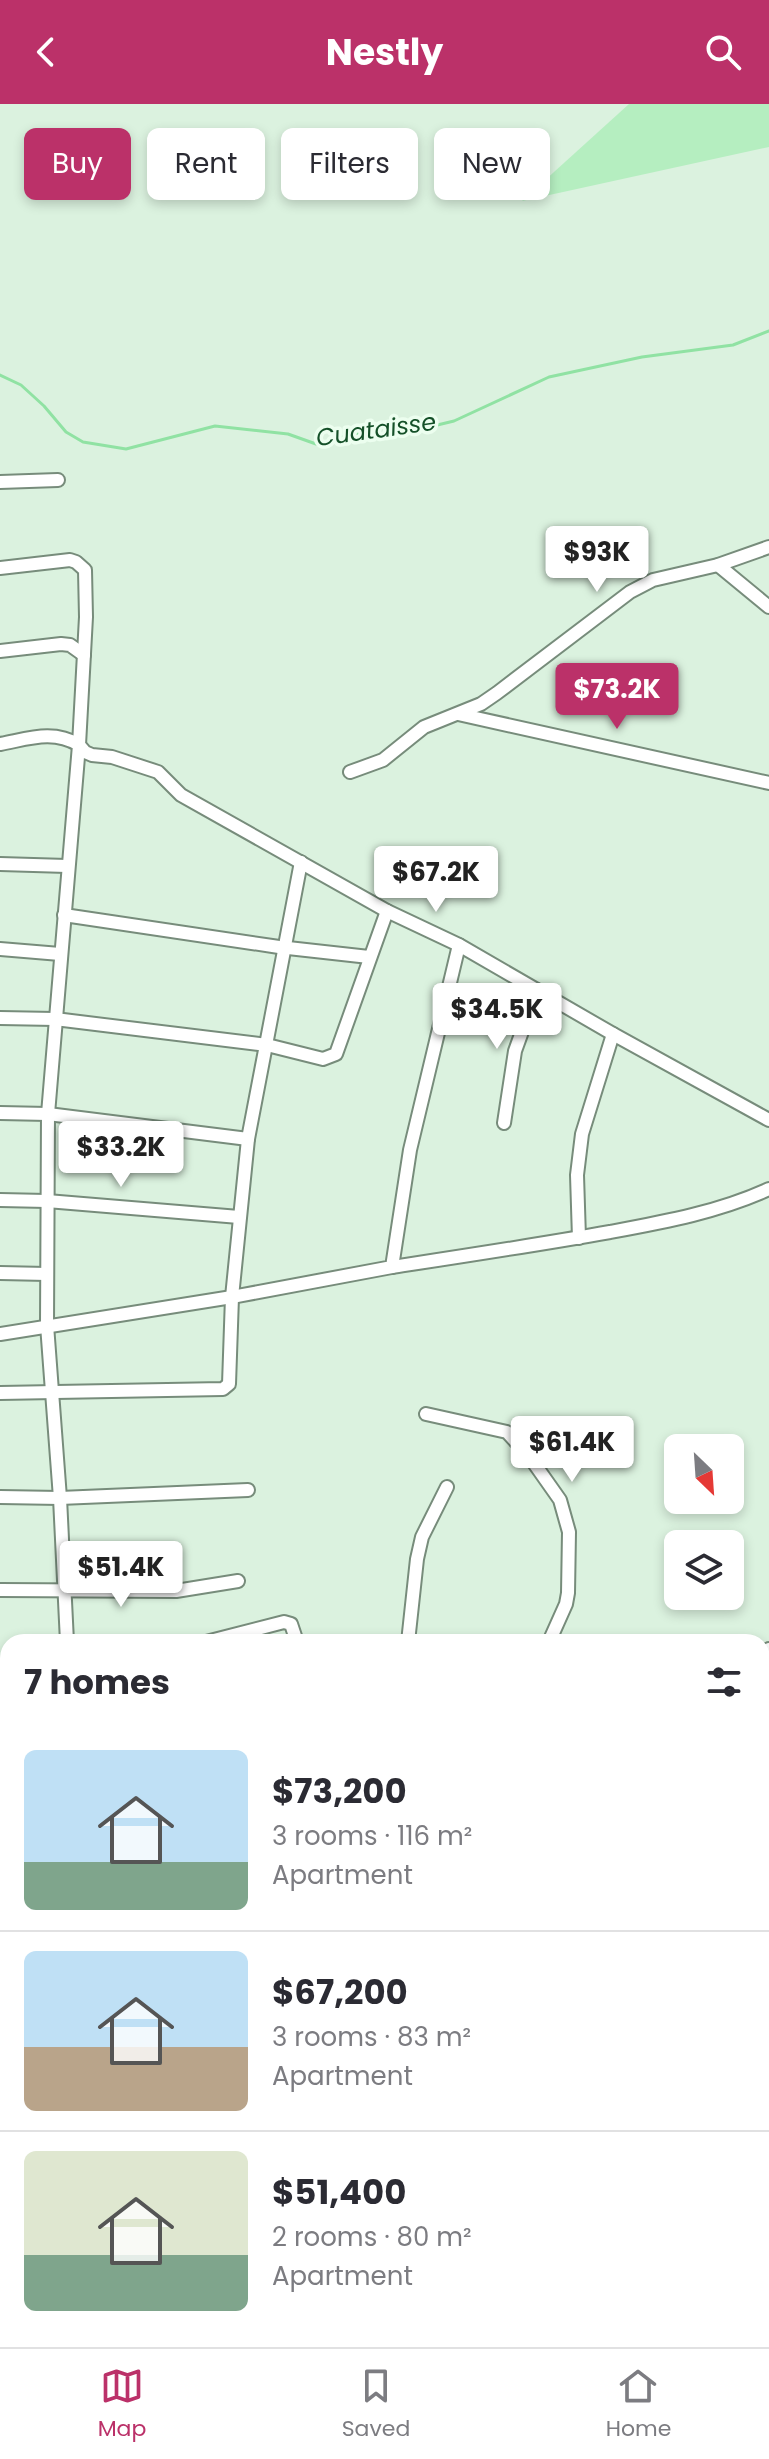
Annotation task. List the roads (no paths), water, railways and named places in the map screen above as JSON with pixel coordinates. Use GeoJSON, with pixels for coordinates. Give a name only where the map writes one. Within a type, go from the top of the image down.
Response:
{"type":"FeatureCollection","features":[{"type":"Feature","properties":{"kind":"street"},"geometry":{"type":"LineString","coordinates":[[0,482],[58,480]]}},
{"type":"Feature","properties":{"kind":"street"},"geometry":{"type":"LineString","coordinates":[[350,772],[383,760],[424,727],[458,714],[497,693],[630,592],[653,580],[718,565],[769,547]]}},
{"type":"Feature","properties":{"kind":"street"},"geometry":{"type":"LineString","coordinates":[[0,568],[70,560],[82,566],[86,573],[79,745],[48,1114],[47,1325],[66,1634]]}},
{"type":"Feature","properties":{"kind":"street"},"geometry":{"type":"LineString","coordinates":[[718,565],[769,607]]}},
{"type":"Feature","properties":{"kind":"street"},"geometry":{"type":"LineString","coordinates":[[0,651],[61,644],[70,645],[84,655]]}},
{"type":"Feature","properties":{"kind":"street"},"geometry":{"type":"LineString","coordinates":[[458,714],[769,783]]}},
{"type":"Feature","properties":{"kind":"street"},"geometry":{"type":"LineString","coordinates":[[0,744],[54,735],[79,745],[92,755],[112,757],[158,772],[181,795],[387,911],[459,945],[769,1120]]}},
{"type":"Feature","properties":{"kind":"street"},"geometry":{"type":"LineString","coordinates":[[0,1393],[226,1388],[230,1380],[232,1297],[248,1139],[301,862]]}},
{"type":"Feature","properties":{"kind":"street"},"geometry":{"type":"LineString","coordinates":[[0,864],[67,866]]}},
{"type":"Feature","properties":{"kind":"street"},"geometry":{"type":"LineString","coordinates":[[0,1018],[55,1019],[267,1045],[323,1059],[336,1054],[387,911]]}},
{"type":"Feature","properties":{"kind":"street"},"geometry":{"type":"LineString","coordinates":[[64,915],[369,957]]}},
{"type":"Feature","properties":{"kind":"street"},"geometry":{"type":"LineString","coordinates":[[392,1267],[410,1150],[459,945]]}},
{"type":"Feature","properties":{"kind":"street"},"geometry":{"type":"LineString","coordinates":[[0,949],[60,954]]}},
{"type":"Feature","properties":{"kind":"street"},"geometry":{"type":"LineString","coordinates":[[504,1123],[515,1051],[537,990]]}},
{"type":"Feature","properties":{"kind":"street"},"geometry":{"type":"LineString","coordinates":[[579,1238],[577,1175],[582,1134],[613,1034]]}},
{"type":"Feature","properties":{"kind":"street"},"geometry":{"type":"LineString","coordinates":[[0,1113],[48,1114],[248,1139]]}},
{"type":"Feature","properties":{"kind":"street"},"geometry":{"type":"LineString","coordinates":[[0,1334],[677,1220],[769,1189]]}},
{"type":"Feature","properties":{"kind":"street"},"geometry":{"type":"LineString","coordinates":[[0,1200],[239,1217]]}},
{"type":"Feature","properties":{"kind":"street"},"geometry":{"type":"LineString","coordinates":[[0,1273],[47,1274]]}},
{"type":"Feature","properties":{"kind":"street"},"geometry":{"type":"LineString","coordinates":[[426,1414],[507,1432],[514,1437],[560,1500],[569,1532],[568,1593],[553,1634]]}},
{"type":"Feature","properties":{"kind":"street"},"geometry":{"type":"LineString","coordinates":[[409,1634],[422,1537],[447,1487]]}},
{"type":"Feature","properties":{"kind":"street"},"geometry":{"type":"LineString","coordinates":[[0,1497],[60,1498],[248,1490]]}},
{"type":"Feature","properties":{"kind":"street"},"geometry":{"type":"LineString","coordinates":[[0,1590],[176,1591],[238,1581]]}},
{"type":"Feature","properties":{"kind":"street"},"geometry":{"type":"LineString","coordinates":[[239,1634],[288,1622],[295,1634]]}},
{"type":"Feature","properties":{"kind":"waterway","name":"Cuataisse"},"geometry":{"type":"LineString","coordinates":[[0,375],[21,385],[66,432],[83,442],[126,449],[215,426],[288,434],[316,444],[373,429],[402,425],[429,427],[454,421],[549,377],[642,357],[733,345],[769,331]]}}]}
